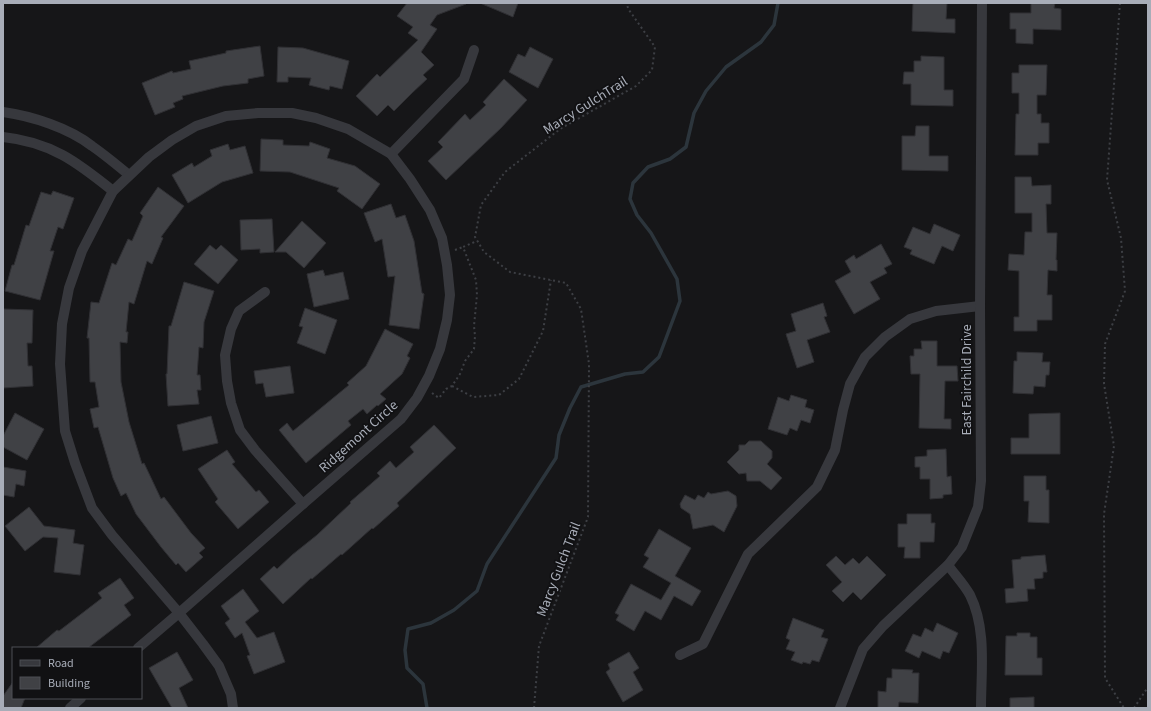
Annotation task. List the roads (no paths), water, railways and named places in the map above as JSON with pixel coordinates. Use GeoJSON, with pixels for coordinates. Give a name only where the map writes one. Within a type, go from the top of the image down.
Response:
{"type":"FeatureCollection","features":[{"type":"Feature","properties":{"kind":"street","name":"East Fairchild Drive"},"geometry":{"type":"LineString","coordinates":[[840,708],[863,649],[883,626],[948,565],[962,547],[978,506],[981,481],[980,306],[982,3]]}},
{"type":"Feature","properties":{"kind":"street"},"geometry":{"type":"LineString","coordinates":[[391,154],[464,79],[474,50]]}},
{"type":"Feature","properties":{"kind":"street"},"geometry":{"type":"LineString","coordinates":[[3,112],[41,120],[77,137],[91,145],[129,175]]}},
{"type":"Feature","properties":{"kind":"street","name":"Ridgemont Circle"},"geometry":{"type":"LineString","coordinates":[[258,113],[292,113],[316,118],[348,129],[391,154],[410,179],[430,210],[442,238],[447,265],[450,295],[447,320],[440,349],[423,387],[417,398],[400,419],[178,613],[112,535],[92,508],[65,431],[60,364],[63,317],[69,288],[82,250],[113,191],[129,175],[149,157],[172,140],[196,126],[226,116],[258,113]]}},
{"type":"Feature","properties":{"kind":"street"},"geometry":{"type":"LineString","coordinates":[[3,137],[35,142],[64,155],[82,166],[113,191]]}},
{"type":"Feature","properties":{"kind":"street"},"geometry":{"type":"LineString","coordinates":[[265,292],[239,311],[231,329],[225,355],[227,381],[231,403],[240,430],[304,504]]}},
{"type":"Feature","properties":{"kind":"street"},"geometry":{"type":"LineString","coordinates":[[680,655],[703,644],[748,554],[817,487],[834,450],[842,410],[850,384],[865,357],[885,338],[910,320],[936,311],[980,306]]}},
{"type":"Feature","properties":{"kind":"street"},"geometry":{"type":"LineString","coordinates":[[948,565],[965,588],[979,618],[981,640],[981,708]]}},
{"type":"Feature","properties":{"kind":"street"},"geometry":{"type":"LineString","coordinates":[[139,647],[178,613],[219,666],[231,694],[233,708]]}},
{"type":"Feature","properties":{"kind":"street"},"geometry":{"type":"LineString","coordinates":[[70,708],[80,699]]}},
{"type":"Feature","properties":{"kind":"waterway"},"geometry":{"type":"LineString","coordinates":[[427,708],[423,684],[407,668],[405,650],[408,629],[431,623],[454,610],[477,591],[487,564],[556,458],[559,435],[570,408],[581,387],[625,374],[643,372],[659,357],[680,301],[677,279],[651,233],[637,215],[630,199],[633,183],[648,167],[670,159],[686,147],[694,113],[706,91],[726,67],[761,42],[774,25],[778,3]]}}]}
